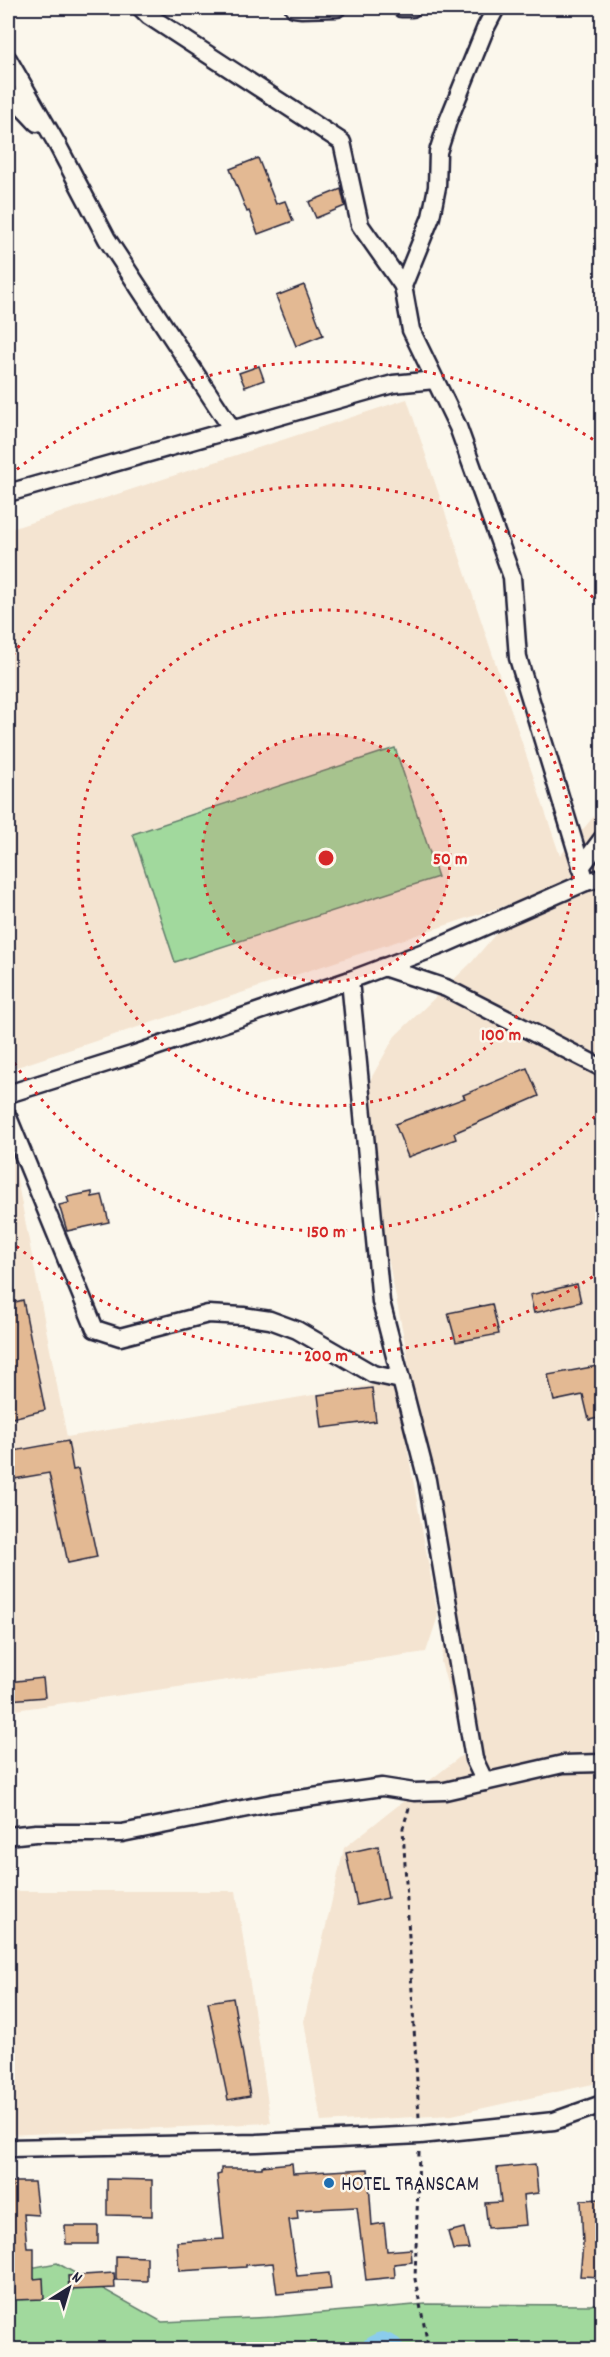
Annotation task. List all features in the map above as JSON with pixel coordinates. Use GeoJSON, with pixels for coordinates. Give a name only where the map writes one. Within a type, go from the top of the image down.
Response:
{"type":"FeatureCollection","features":[{"type":"Feature","properties":{"kind":"street"},"geometry":{"type":"LineString","coordinates":[[141,8],[149,16],[342,142],[360,225],[402,286],[411,330],[458,427],[512,578],[518,658],[584,874]]}},
{"type":"Feature","properties":{"kind":"street"},"geometry":{"type":"LineString","coordinates":[[294,8],[337,8]]}},
{"type":"Feature","properties":{"kind":"street"},"geometry":{"type":"LineString","coordinates":[[400,8],[412,8]]}},
{"type":"Feature","properties":{"kind":"street"},"geometry":{"type":"LineString","coordinates":[[402,286],[431,217],[437,187],[438,152],[448,121],[496,8]]}},
{"type":"Feature","properties":{"kind":"street"},"geometry":{"type":"LineString","coordinates":[[8,59],[57,144],[107,239],[232,429]]}},
{"type":"Feature","properties":{"kind":"street"},"geometry":{"type":"LineString","coordinates":[[8,92],[57,144]]}},
{"type":"Feature","properties":{"kind":"street"},"geometry":{"type":"LineString","coordinates":[[8,493],[393,384],[435,380]]}},
{"type":"Feature","properties":{"kind":"street"},"geometry":{"type":"LineString","coordinates":[[8,1094],[132,1055],[350,980],[445,944],[584,874],[603,838]]}},
{"type":"Feature","properties":{"kind":"street"},"geometry":{"type":"LineString","coordinates":[[584,874],[603,878]]}},
{"type":"Feature","properties":{"kind":"street"},"geometry":{"type":"LineString","coordinates":[[383,967],[446,988],[603,1068]]}},
{"type":"Feature","properties":{"kind":"street"},"geometry":{"type":"LineString","coordinates":[[350,980],[381,1302],[427,1480],[474,1759],[485,1782]]}},
{"type":"Feature","properties":{"kind":"street"},"geometry":{"type":"LineString","coordinates":[[8,1117],[95,1329],[120,1337],[208,1314],[270,1320],[297,1330],[373,1374],[401,1380]]}},
{"type":"Feature","properties":{"kind":"street"},"geometry":{"type":"LineString","coordinates":[[8,1836],[36,1833],[122,1833],[272,1803],[371,1788],[382,1787],[414,1792],[445,1791],[563,1764],[603,1763]]}},
{"type":"Feature","properties":{"kind":"street"},"geometry":{"type":"LineString","coordinates":[[8,2148],[257,2143],[420,2135],[554,2121],[603,2104]]}},
{"type":"Feature","properties":{"kind":"path"},"geometry":{"type":"LineString","coordinates":[[414,1792],[403,1828],[420,2135],[415,2278],[429,2349]]}},
{"type":"Feature","properties":{"kind":"shaded area"},"geometry":{"type":"Polygon","coordinates":[[[407,399],[560,856],[596,814],[602,800],[602,2082],[452,2115],[321,2122],[304,2021],[344,1848],[466,1752],[441,1662],[451,1602],[429,1490],[406,1348],[357,1103],[395,1036],[472,962],[525,899],[8,1070],[8,530],[407,399]]]}},
{"type":"Feature","properties":{"kind":"shaded area"},"geometry":{"type":"Polygon","coordinates":[[[12,1153],[67,1437],[395,1381],[438,1616],[426,1652],[8,1711],[8,1155],[12,1153]]]}},
{"type":"Feature","properties":{"kind":"shaded area"},"geometry":{"type":"Polygon","coordinates":[[[8,1891],[236,1891],[271,2123],[8,2135],[8,1891]]]}},
{"type":"Feature","properties":{"kind":"green space"},"geometry":{"type":"Polygon","coordinates":[[[395,748],[438,877],[175,962],[133,834],[395,748]]]}},
{"type":"Feature","properties":{"kind":"green space"},"geometry":{"type":"Polygon","coordinates":[[[57,2263],[162,2322],[274,2317],[426,2304],[591,2305],[602,2302],[602,2349],[8,2350],[8,2272],[57,2263]]]}},
{"type":"Feature","properties":{"kind":"building"},"geometry":{"type":"Polygon","coordinates":[[[258,158],[276,204],[285,201],[293,221],[258,234],[230,169],[258,158]]]}},
{"type":"Feature","properties":{"kind":"building"},"geometry":{"type":"Polygon","coordinates":[[[341,189],[345,206],[316,218],[309,202],[341,189]]]}},
{"type":"Feature","properties":{"kind":"building"},"geometry":{"type":"Polygon","coordinates":[[[304,285],[323,335],[296,346],[276,296],[304,285]]]}},
{"type":"Feature","properties":{"kind":"building"},"geometry":{"type":"Polygon","coordinates":[[[259,366],[264,380],[245,387],[239,373],[259,366]]]}},
{"type":"Feature","properties":{"kind":"building"},"geometry":{"type":"Polygon","coordinates":[[[527,1068],[539,1096],[454,1133],[456,1139],[408,1157],[395,1124],[465,1098],[463,1095],[527,1068]]]}},
{"type":"Feature","properties":{"kind":"building"},"geometry":{"type":"Polygon","coordinates":[[[92,1192],[92,1197],[102,1195],[109,1222],[67,1231],[59,1205],[69,1203],[67,1197],[92,1192]]]}},
{"type":"Feature","properties":{"kind":"building"},"geometry":{"type":"Polygon","coordinates":[[[577,1284],[581,1302],[534,1313],[530,1295],[577,1284]]]}},
{"type":"Feature","properties":{"kind":"building"},"geometry":{"type":"Polygon","coordinates":[[[23,1300],[45,1410],[8,1419],[8,1304],[23,1300]]]}},
{"type":"Feature","properties":{"kind":"building"},"geometry":{"type":"Polygon","coordinates":[[[492,1304],[499,1334],[456,1342],[448,1313],[492,1304]]]}},
{"type":"Feature","properties":{"kind":"building"},"geometry":{"type":"Polygon","coordinates":[[[603,1365],[603,1417],[589,1420],[583,1395],[554,1401],[548,1375],[603,1365]]]}},
{"type":"Feature","properties":{"kind":"building"},"geometry":{"type":"Polygon","coordinates":[[[372,1388],[376,1421],[322,1428],[318,1395],[372,1388]]]}},
{"type":"Feature","properties":{"kind":"building"},"geometry":{"type":"Polygon","coordinates":[[[68,1441],[73,1470],[78,1469],[97,1557],[68,1563],[49,1473],[8,1480],[8,1452],[68,1441]]]}},
{"type":"Feature","properties":{"kind":"building"},"geometry":{"type":"Polygon","coordinates":[[[43,1678],[45,1697],[9,1700],[8,1682],[43,1678]]]}},
{"type":"Feature","properties":{"kind":"building"},"geometry":{"type":"Polygon","coordinates":[[[378,1846],[388,1898],[357,1905],[346,1853],[378,1846]]]}},
{"type":"Feature","properties":{"kind":"building"},"geometry":{"type":"Polygon","coordinates":[[[233,1998],[250,2096],[228,2100],[208,2002],[233,1998]]]}},
{"type":"Feature","properties":{"kind":"building"},"geometry":{"type":"Polygon","coordinates":[[[292,2163],[293,2173],[368,2169],[372,2225],[384,2223],[387,2251],[411,2249],[412,2262],[394,2264],[395,2277],[366,2280],[357,2207],[297,2210],[298,2219],[289,2220],[297,2276],[329,2273],[331,2289],[277,2294],[273,2263],[179,2271],[177,2242],[224,2239],[217,2175],[221,2174],[221,2168],[262,2168],[262,2166],[292,2163]]]}},
{"type":"Feature","properties":{"kind":"building"},"geometry":{"type":"Polygon","coordinates":[[[535,2164],[538,2193],[523,2195],[526,2225],[488,2228],[485,2203],[501,2202],[497,2168],[535,2164]]]}},
{"type":"Feature","properties":{"kind":"building"},"geometry":{"type":"Polygon","coordinates":[[[107,2179],[152,2180],[152,2216],[107,2215],[107,2179]]]}},
{"type":"Feature","properties":{"kind":"building"},"geometry":{"type":"Polygon","coordinates":[[[11,2182],[34,2182],[38,2215],[24,2214],[27,2248],[34,2248],[34,2279],[43,2278],[44,2299],[15,2300],[13,2259],[8,2259],[8,2189],[12,2188],[11,2182]]]}},
{"type":"Feature","properties":{"kind":"building"},"geometry":{"type":"Polygon","coordinates":[[[602,2199],[603,2277],[580,2276],[583,2244],[581,2200],[602,2199]]]}},
{"type":"Feature","properties":{"kind":"building"},"geometry":{"type":"Polygon","coordinates":[[[65,2226],[98,2226],[98,2244],[66,2244],[65,2226]]]}},
{"type":"Feature","properties":{"kind":"building"},"geometry":{"type":"Polygon","coordinates":[[[464,2228],[469,2249],[453,2250],[448,2232],[464,2228]]]}},
{"type":"Feature","properties":{"kind":"building"},"geometry":{"type":"Polygon","coordinates":[[[116,2256],[147,2257],[147,2281],[116,2280],[116,2256]]]}},
{"type":"Feature","properties":{"kind":"building"},"geometry":{"type":"Polygon","coordinates":[[[114,2273],[115,2288],[69,2290],[68,2276],[114,2273]]]}},
{"type":"Feature","properties":{"kind":"waterway"},"geometry":{"type":"LineString","coordinates":[[376,2350],[382,2347],[389,2350]]}},
{"type":"Feature","properties":{"kind":"place","name":"HOTEL TRANSCAM"},"geometry":{"type":"Point","coordinates":[329,2183]}}]}
